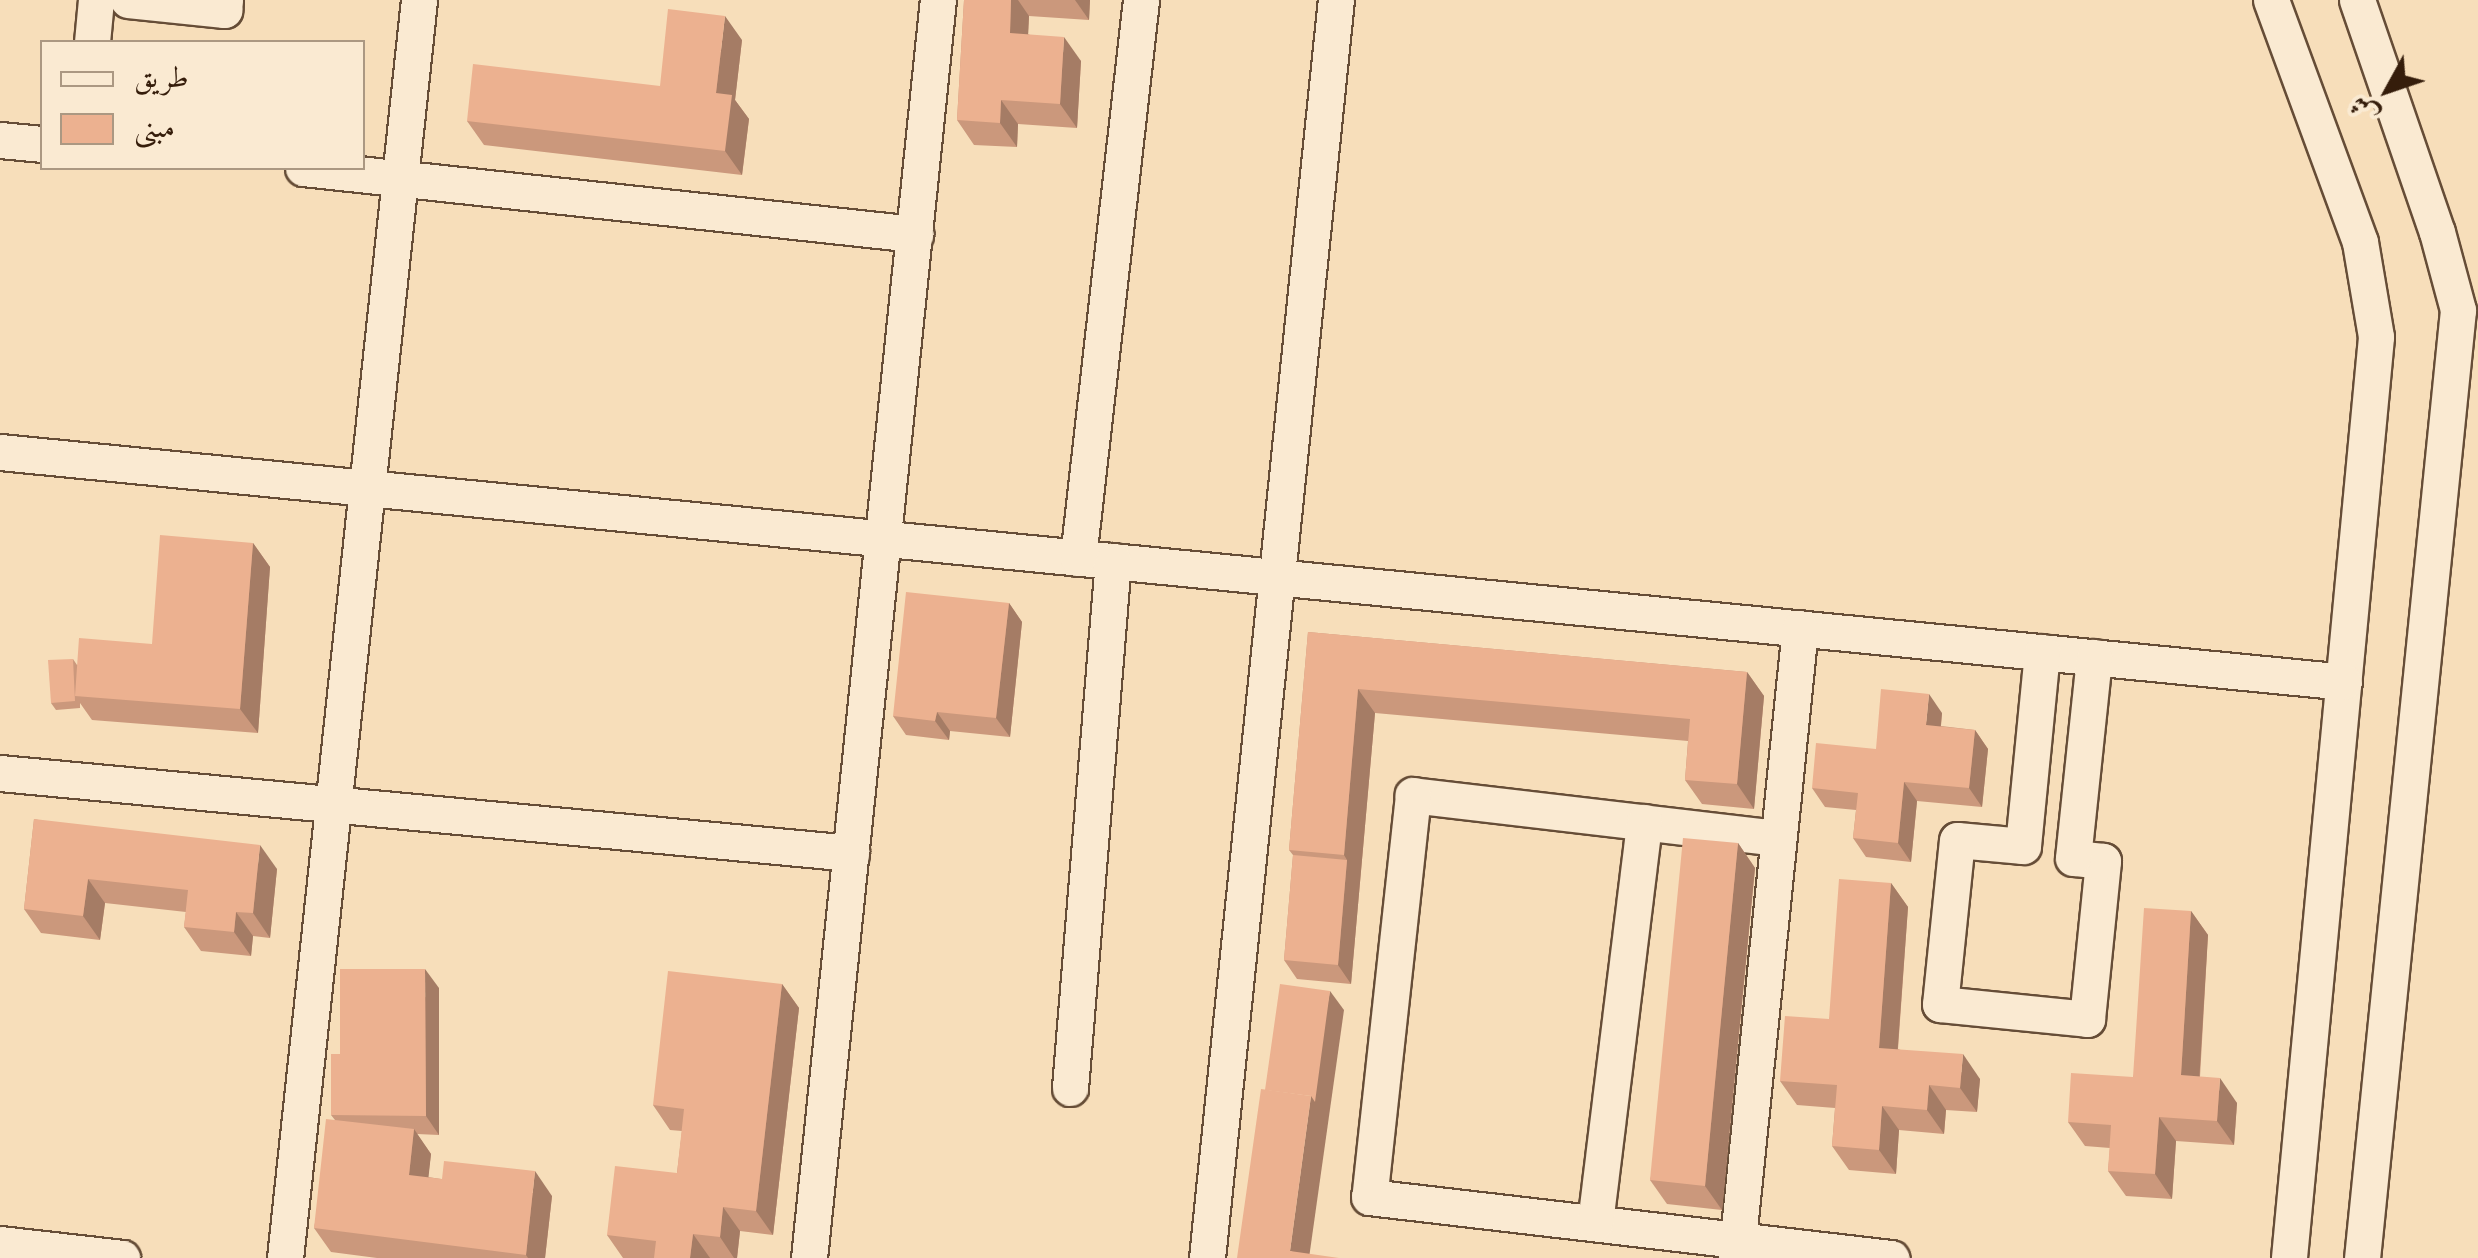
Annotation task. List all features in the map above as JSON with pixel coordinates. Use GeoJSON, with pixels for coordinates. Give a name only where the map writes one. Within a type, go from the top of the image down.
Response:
{"type":"FeatureCollection","features":[{"type":"Feature","properties":{"kind":"street"},"geometry":{"type":"LineString","coordinates":[[92,40],[96,0]]}},
{"type":"Feature","properties":{"kind":"street"},"geometry":{"type":"LineString","coordinates":[[128,0],[224,10],[225,0]]}},
{"type":"Feature","properties":{"kind":"street"},"geometry":{"type":"LineString","coordinates":[[285,1258],[420,0]]}},
{"type":"Feature","properties":{"kind":"street"},"geometry":{"type":"LineString","coordinates":[[809,1258],[938,0]]}},
{"type":"Feature","properties":{"kind":"street"},"geometry":{"type":"LineString","coordinates":[[1078,558],[1141,0]]}},
{"type":"Feature","properties":{"kind":"street"},"geometry":{"type":"LineString","coordinates":[[1207,1258],[1280,578],[1336,0]]}},
{"type":"Feature","properties":{"kind":"street"},"geometry":{"type":"LineString","coordinates":[[2271,0],[2360,242],[2376,337],[2289,1258]]}},
{"type":"Feature","properties":{"kind":"street"},"geometry":{"type":"LineString","coordinates":[[2357,0],[2438,232],[2458,310],[2362,1258]]}},
{"type":"Feature","properties":{"kind":"street"},"geometry":{"type":"LineString","coordinates":[[0,140],[40,144]]}},
{"type":"Feature","properties":{"kind":"street"},"geometry":{"type":"LineString","coordinates":[[328,170],[915,234]]}},
{"type":"Feature","properties":{"kind":"street"},"geometry":{"type":"LineString","coordinates":[[0,452],[2344,682]]}},
{"type":"Feature","properties":{"kind":"street"},"geometry":{"type":"LineString","coordinates":[[1070,1088],[1113,562]]}},
{"type":"Feature","properties":{"kind":"street"},"geometry":{"type":"LineString","coordinates":[[1737,1249],[1800,628]]}},
{"type":"Feature","properties":{"kind":"street"},"geometry":{"type":"LineString","coordinates":[[2042,652],[2022,846],[1957,840],[1940,1004],[2086,1020],[2103,862],[2073,858],[2094,657]]}},
{"type":"Feature","properties":{"kind":"street"},"geometry":{"type":"LineString","coordinates":[[0,772],[852,854]]}},
{"type":"Feature","properties":{"kind":"street"},"geometry":{"type":"LineString","coordinates":[[1778,838],[1413,796],[1369,1197],[1594,1223],[1737,1249],[1891,1258]]}},
{"type":"Feature","properties":{"kind":"street"},"geometry":{"type":"LineString","coordinates":[[1594,1223],[1644,822]]}},
{"type":"Feature","properties":{"kind":"street"},"geometry":{"type":"LineString","coordinates":[[0,1244],[122,1258]]}},
{"type":"Feature","properties":{"kind":"building"},"geometry":{"type":"Polygon","coordinates":[[[964,0],[1011,0],[1010,33],[1064,37],[1060,104],[1001,100],[1000,123],[957,120],[964,0]]]}},
{"type":"Feature","properties":{"kind":"building"},"geometry":{"type":"Polygon","coordinates":[[[668,9],[725,16],[716,93],[732,95],[725,151],[467,121],[473,64],[660,86],[668,9]]]}},
{"type":"Feature","properties":{"kind":"building"},"geometry":{"type":"Polygon","coordinates":[[[160,535],[253,543],[240,709],[75,696],[79,638],[152,644],[160,535]]]}},
{"type":"Feature","properties":{"kind":"building"},"geometry":{"type":"Polygon","coordinates":[[[906,592],[1009,603],[996,718],[937,712],[935,721],[893,716],[906,592]]]}},
{"type":"Feature","properties":{"kind":"building"},"geometry":{"type":"Polygon","coordinates":[[[1308,632],[1747,672],[1737,784],[1685,780],[1690,719],[1358,689],[1344,855],[1289,850],[1308,632]]]}},
{"type":"Feature","properties":{"kind":"building"},"geometry":{"type":"Polygon","coordinates":[[[73,659],[75,701],[51,703],[48,660],[73,659]]]}},
{"type":"Feature","properties":{"kind":"building"},"geometry":{"type":"Polygon","coordinates":[[[1881,689],[1929,694],[1926,725],[1975,730],[1969,788],[1904,782],[1898,843],[1853,838],[1858,793],[1812,788],[1816,743],[1876,749],[1881,689]]]}},
{"type":"Feature","properties":{"kind":"building"},"geometry":{"type":"Polygon","coordinates":[[[34,819],[260,845],[253,913],[236,912],[234,932],[184,927],[188,890],[88,879],[83,916],[24,909],[34,819]]]}},
{"type":"Feature","properties":{"kind":"building"},"geometry":{"type":"Polygon","coordinates":[[[1683,838],[1738,843],[1705,1186],[1650,1180],[1683,838]]]}},
{"type":"Feature","properties":{"kind":"building"},"geometry":{"type":"Polygon","coordinates":[[[1293,855],[1347,860],[1338,965],[1284,960],[1293,855]]]}},
{"type":"Feature","properties":{"kind":"building"},"geometry":{"type":"Polygon","coordinates":[[[1839,879],[1891,883],[1879,1048],[1963,1054],[1960,1088],[1929,1085],[1927,1110],[1882,1106],[1879,1150],[1832,1146],[1837,1085],[1780,1081],[1785,1016],[1829,1019],[1839,879]]]}},
{"type":"Feature","properties":{"kind":"building"},"geometry":{"type":"Polygon","coordinates":[[[2144,908],[2191,911],[2181,1075],[2220,1078],[2217,1121],[2159,1117],[2155,1174],[2108,1171],[2111,1125],[2068,1122],[2071,1073],[2133,1077],[2144,908]]]}},
{"type":"Feature","properties":{"kind":"building"},"geometry":{"type":"Polygon","coordinates":[[[340,969],[425,969],[426,1116],[331,1115],[331,1054],[340,1054],[340,969]]]}},
{"type":"Feature","properties":{"kind":"building"},"geometry":{"type":"Polygon","coordinates":[[[668,971],[782,984],[756,1211],[723,1207],[720,1237],[693,1234],[690,1258],[654,1258],[656,1241],[607,1235],[615,1166],[677,1173],[684,1109],[653,1105],[668,971]]]}},
{"type":"Feature","properties":{"kind":"building"},"geometry":{"type":"Polygon","coordinates":[[[1280,984],[1330,991],[1315,1102],[1311,1096],[1265,1090],[1280,984]]]}},
{"type":"Feature","properties":{"kind":"building"},"geometry":{"type":"Polygon","coordinates":[[[1261,1089],[1311,1096],[1290,1251],[1339,1258],[1237,1258],[1261,1089]]]}},
{"type":"Feature","properties":{"kind":"building"},"geometry":{"type":"Polygon","coordinates":[[[326,1119],[414,1129],[409,1175],[442,1179],[444,1161],[535,1171],[526,1255],[314,1228],[326,1119]]]}}]}
